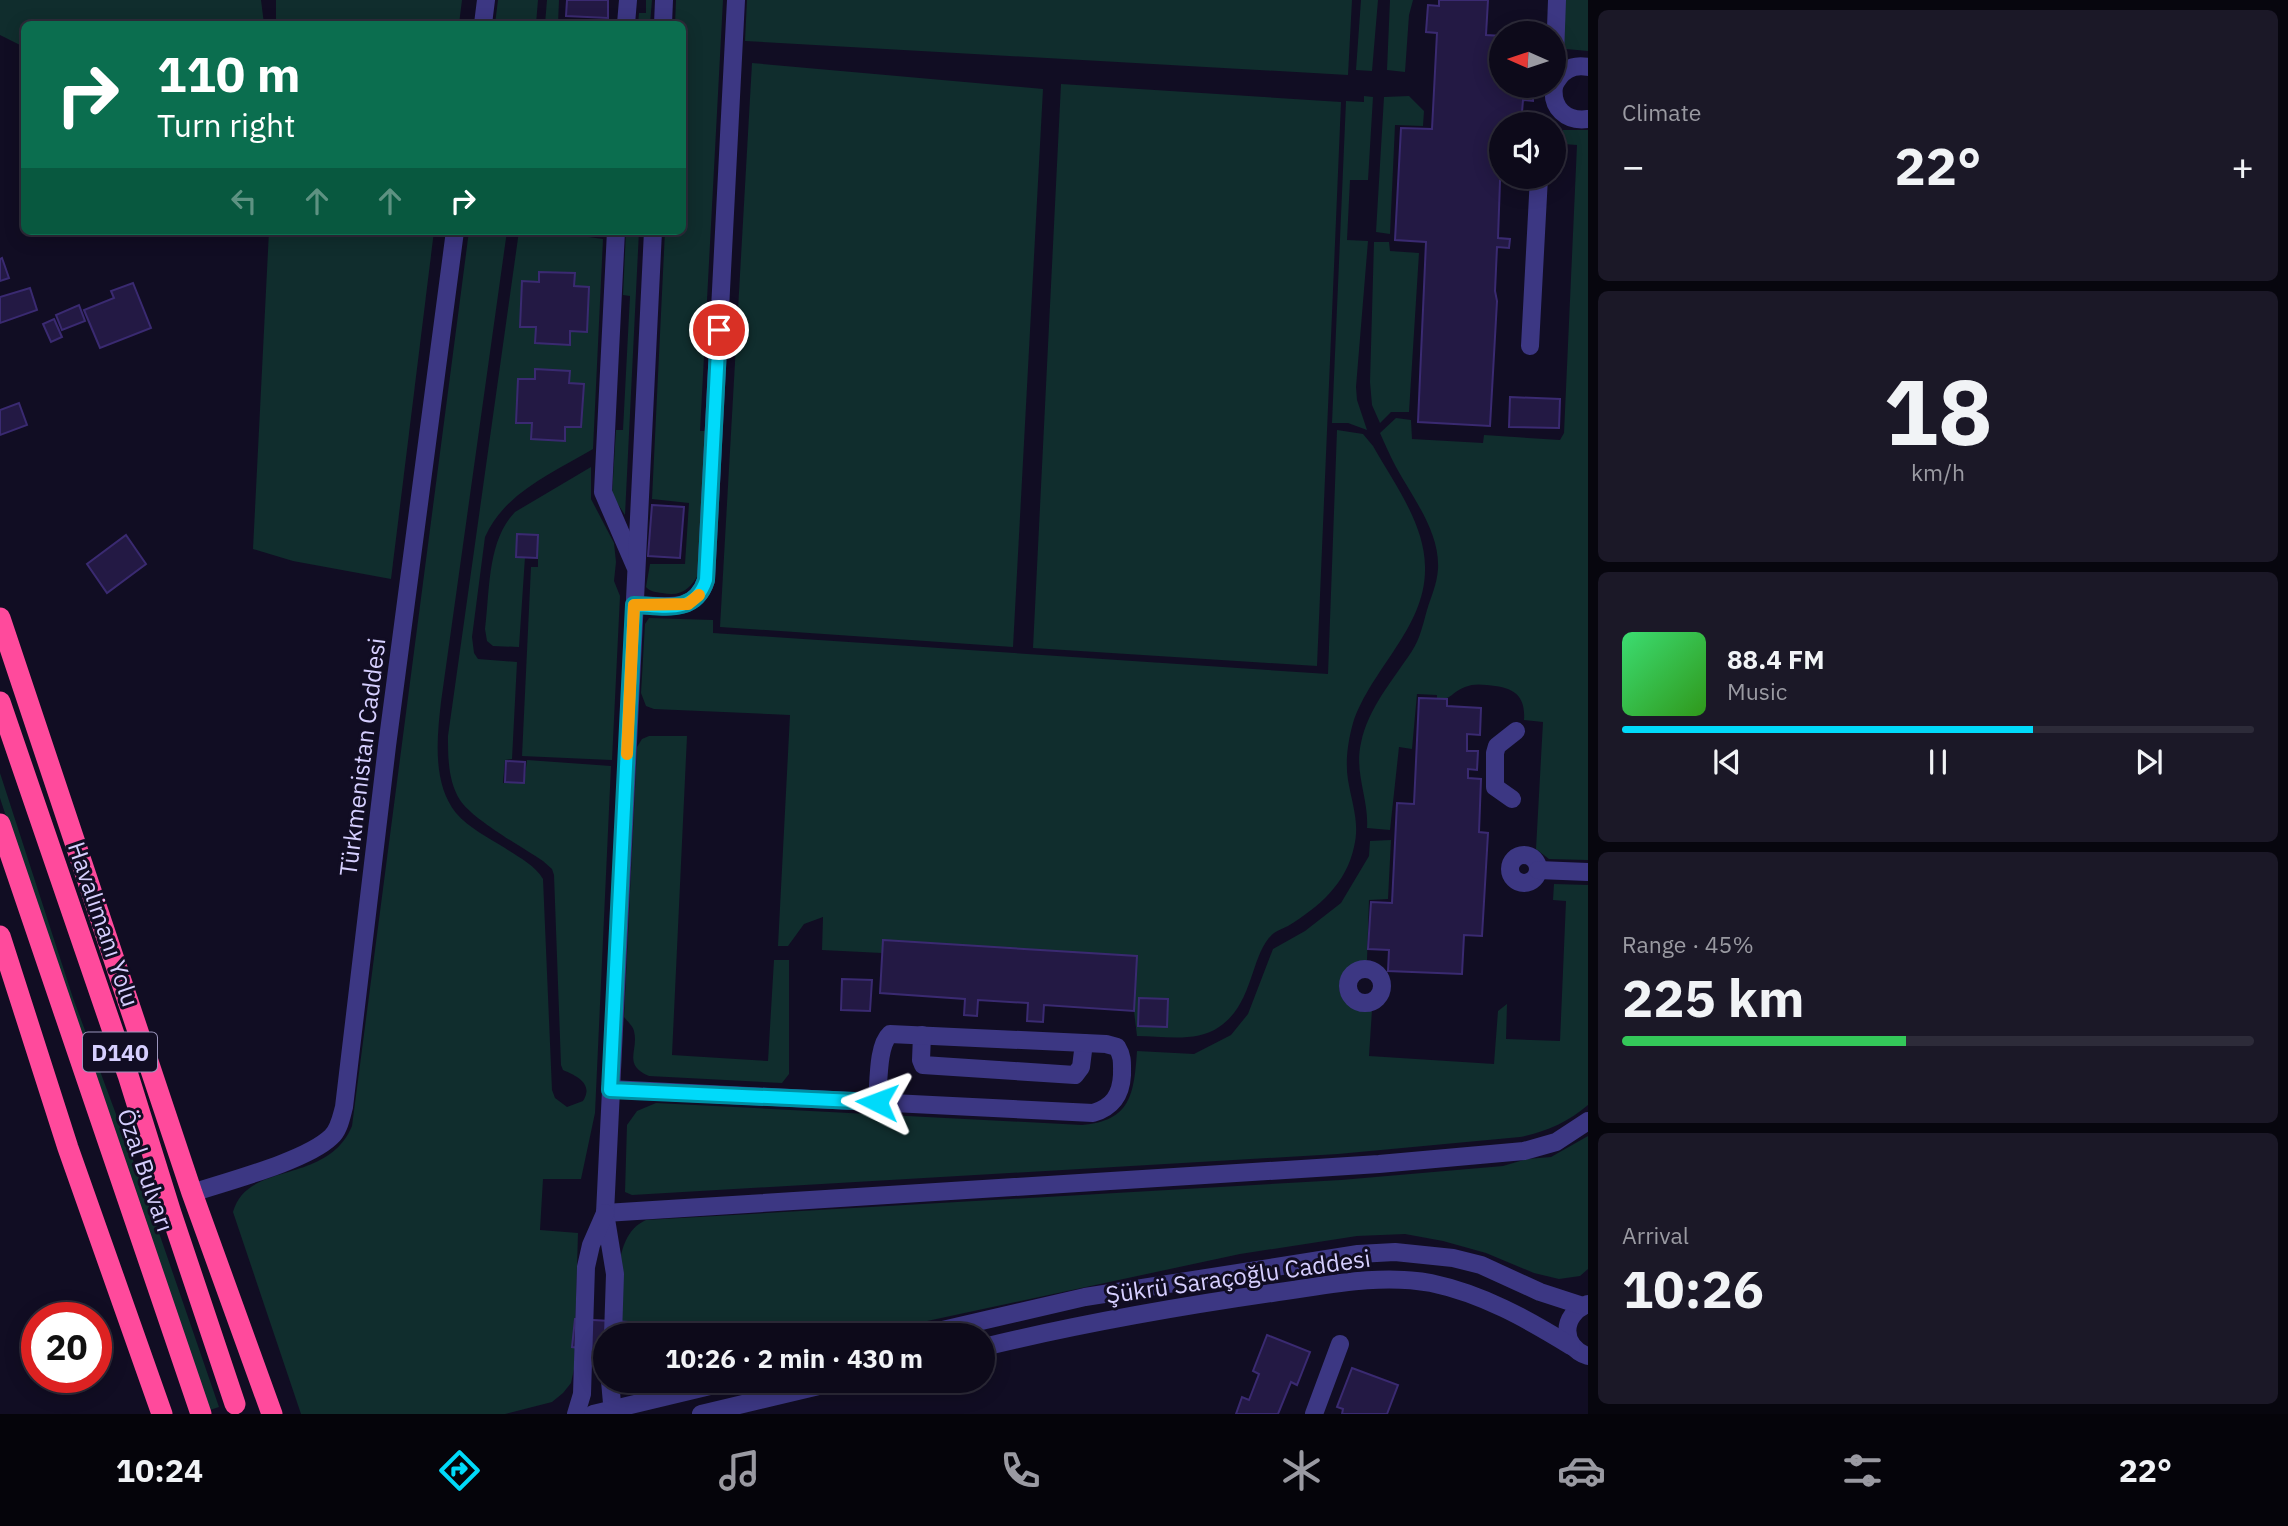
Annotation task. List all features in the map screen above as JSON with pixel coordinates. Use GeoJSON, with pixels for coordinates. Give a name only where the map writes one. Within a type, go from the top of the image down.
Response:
{"type":"FeatureCollection","features":[{"type":"Feature","properties":{"kind":"highway"},"geometry":{"type":"LineString","coordinates":[[0,618],[192,1193],[272,1414]]}},
{"type":"Feature","properties":{"kind":"highway","name":"Havalimanı Yolu"},"geometry":{"type":"LineString","coordinates":[[0,702],[128,1075],[235,1404]]}},
{"type":"Feature","properties":{"kind":"highway","name":"Özal Bulvarı"},"geometry":{"type":"LineString","coordinates":[[0,824],[201,1413]]}},
{"type":"Feature","properties":{"kind":"highway"},"geometry":{"type":"LineString","coordinates":[[0,936],[68,1148],[162,1414]]}},
{"type":"Feature","properties":{"kind":"highway"},"geometry":{"type":"LineString","coordinates":[[257,1414],[263,1387]]}},
{"type":"Feature","properties":{"kind":"street"},"geometry":{"type":"LineString","coordinates":[[483,21],[486,0]]}},
{"type":"Feature","properties":{"kind":"street"},"geometry":{"type":"LineString","coordinates":[[626,21],[628,0]]}},
{"type":"Feature","properties":{"kind":"street"},"geometry":{"type":"LineString","coordinates":[[663,21],[664,0]]}},
{"type":"Feature","properties":{"kind":"street"},"geometry":{"type":"LineString","coordinates":[[634,605],[688,604],[697,598],[706,580],[736,0]]}},
{"type":"Feature","properties":{"kind":"street"},"geometry":{"type":"LineString","coordinates":[[1556,21],[1557,0]]}},
{"type":"Feature","properties":{"kind":"street"},"geometry":{"type":"LineString","coordinates":[[1566,70],[1588,67]]}},
{"type":"Feature","properties":{"kind":"street"},"geometry":{"type":"LineString","coordinates":[[1556,98],[1558,109],[1564,115],[1571,119],[1588,119]]}},
{"type":"Feature","properties":{"kind":"street"},"geometry":{"type":"LineString","coordinates":[[1530,346],[1538,189]]}},
{"type":"Feature","properties":{"kind":"street","name":"Türkmenistan Caddesi"},"geometry":{"type":"LineString","coordinates":[[192,1193],[299,1157],[332,1136],[340,1122],[454,235]]}},
{"type":"Feature","properties":{"kind":"street"},"geometry":{"type":"LineString","coordinates":[[616,235],[603,492],[636,569]]}},
{"type":"Feature","properties":{"kind":"street"},"geometry":{"type":"LineString","coordinates":[[613,1323],[615,1275],[605,1213],[653,235]]}},
{"type":"Feature","properties":{"kind":"street"},"geometry":{"type":"LineString","coordinates":[[1512,799],[1495,787],[1495,753],[1497,746],[1517,731]]}},
{"type":"Feature","properties":{"kind":"street"},"geometry":{"type":"LineString","coordinates":[[1538,870],[1588,872]]}},
{"type":"Feature","properties":{"kind":"street"},"geometry":{"type":"LineString","coordinates":[[610,1090],[1093,1113],[1101,1111],[1117,1097],[1121,1087],[1123,1056],[1117,1047],[1084,1043],[890,1034],[882,1048],[877,1102]]}},
{"type":"Feature","properties":{"kind":"street"},"geometry":{"type":"LineString","coordinates":[[922,1035],[923,1065],[1075,1075],[1081,1067],[1084,1043]]}},
{"type":"Feature","properties":{"kind":"street"},"geometry":{"type":"LineString","coordinates":[[605,1213],[1379,1164],[1524,1151],[1556,1142],[1588,1121]]}},
{"type":"Feature","properties":{"kind":"street"},"geometry":{"type":"LineString","coordinates":[[576,1414],[582,1394],[586,1267],[591,1245],[605,1213]]}},
{"type":"Feature","properties":{"kind":"street"},"geometry":{"type":"LineString","coordinates":[[973,1323],[1085,1297],[1358,1254],[1387,1252],[1433,1255],[1481,1265],[1541,1292],[1586,1305]]}},
{"type":"Feature","properties":{"kind":"street","name":"Şükrü Saraçoğlu Caddesi"},"geometry":{"type":"LineString","coordinates":[[995,1345],[1184,1306],[1348,1282],[1392,1279],[1429,1283],[1483,1298],[1523,1316],[1579,1353],[1588,1356]]}},
{"type":"Feature","properties":{"kind":"street"},"geometry":{"type":"LineString","coordinates":[[1572,1346],[1567,1335],[1568,1321],[1586,1305]]}},
{"type":"Feature","properties":{"kind":"street"},"geometry":{"type":"LineString","coordinates":[[1314,1414],[1340,1344]]}},
{"type":"Feature","properties":{"kind":"street"},"geometry":{"type":"LineString","coordinates":[[611,1393],[612,1412]]}},
{"type":"Feature","properties":{"kind":"street"},"geometry":{"type":"LineString","coordinates":[[593,1414],[612,1412],[685,1393]]}},
{"type":"Feature","properties":{"kind":"street"},"geometry":{"type":"LineString","coordinates":[[701,1414],[790,1393]]}},
{"type":"Feature","properties":{"kind":"green space"},"geometry":{"type":"Polygon","coordinates":[[[0,0],[261,0],[264,21],[21,21],[21,46],[0,35],[0,0]]]}},
{"type":"Feature","properties":{"kind":"green space"},"geometry":{"type":"Polygon","coordinates":[[[276,0],[462,0],[459,21],[276,21],[276,0]]]}},
{"type":"Feature","properties":{"kind":"green space"},"geometry":{"type":"Polygon","coordinates":[[[498,0],[538,0],[536,21],[495,21],[498,0]]]}},
{"type":"Feature","properties":{"kind":"green space"},"geometry":{"type":"Polygon","coordinates":[[[547,0],[559,0],[558,21],[545,21],[547,0]]]}},
{"type":"Feature","properties":{"kind":"green space"},"geometry":{"type":"Polygon","coordinates":[[[646,0],[652,0],[650,21],[638,21],[639,13],[646,13],[646,0]]]}},
{"type":"Feature","properties":{"kind":"green space"},"geometry":{"type":"Polygon","coordinates":[[[676,0],[723,0],[700,431],[709,431],[700,572],[685,590],[669,594],[653,592],[646,587],[650,564],[685,564],[689,503],[652,499],[665,235],[686,235],[686,21],[675,21],[676,0]]]}},
{"type":"Feature","properties":{"kind":"green space"},"geometry":{"type":"Polygon","coordinates":[[[747,0],[1352,0],[1348,75],[745,41],[747,0]]]}},
{"type":"Feature","properties":{"kind":"green space"},"geometry":{"type":"Polygon","coordinates":[[[1361,0],[1378,0],[1372,71],[1356,70],[1361,0]]]}},
{"type":"Feature","properties":{"kind":"green space"},"geometry":{"type":"Polygon","coordinates":[[[1390,0],[1413,0],[1409,15],[1405,72],[1387,70],[1390,0]]]}},
{"type":"Feature","properties":{"kind":"green space"},"geometry":{"type":"Polygon","coordinates":[[[1564,0],[1588,0],[1588,51],[1566,49],[1566,21],[1564,21],[1564,0]]]}},
{"type":"Feature","properties":{"kind":"green space"},"geometry":{"type":"Polygon","coordinates":[[[752,63],[1043,89],[1013,647],[720,627],[752,63]]]}},
{"type":"Feature","properties":{"kind":"green space"},"geometry":{"type":"Polygon","coordinates":[[[1061,84],[1341,102],[1317,666],[1033,648],[1061,84]]]}},
{"type":"Feature","properties":{"kind":"green space"},"geometry":{"type":"Polygon","coordinates":[[[1364,96],[1373,97],[1368,180],[1350,180],[1347,240],[1368,241],[1356,387],[1357,400],[1367,430],[1348,423],[1332,423],[1346,101],[1364,102],[1364,96]]]}},
{"type":"Feature","properties":{"kind":"green space"},"geometry":{"type":"Polygon","coordinates":[[[1409,96],[1424,111],[1423,126],[1395,125],[1390,234],[1376,232],[1384,97],[1409,96]]]}},
{"type":"Feature","properties":{"kind":"green space"},"geometry":{"type":"Polygon","coordinates":[[[1566,130],[1588,130],[1588,860],[1549,859],[1536,849],[1543,722],[1524,720],[1520,698],[1510,690],[1473,685],[1437,701],[1437,695],[1417,694],[1412,749],[1399,747],[1390,830],[1367,828],[1359,765],[1364,730],[1382,695],[1417,642],[1438,569],[1435,542],[1430,529],[1380,433],[1396,418],[1411,420],[1412,439],[1483,443],[1484,435],[1560,440],[1564,433],[1577,145],[1566,144],[1566,130]]]}},
{"type":"Feature","properties":{"kind":"green space"},"geometry":{"type":"Polygon","coordinates":[[[269,235],[434,235],[391,579],[293,561],[253,549],[269,235]]]}},
{"type":"Feature","properties":{"kind":"green space"},"geometry":{"type":"Polygon","coordinates":[[[468,235],[506,235],[441,702],[438,730],[440,774],[448,801],[456,813],[473,828],[531,865],[543,879],[552,1090],[555,1098],[567,1107],[583,1101],[586,1095],[582,1081],[563,1070],[561,1065],[552,869],[466,808],[456,793],[451,777],[448,736],[518,235],[574,235],[603,239],[593,449],[532,485],[517,496],[494,521],[485,537],[472,637],[474,653],[478,659],[517,662],[512,759],[505,760],[503,783],[524,783],[527,760],[611,766],[595,1113],[581,1179],[543,1179],[540,1230],[578,1233],[574,1369],[571,1383],[552,1402],[505,1414],[301,1414],[233,1212],[241,1196],[254,1185],[325,1157],[340,1145],[352,1126],[468,235]]]}},
{"type":"Feature","properties":{"kind":"green space"},"geometry":{"type":"Polygon","coordinates":[[[626,235],[639,235],[625,515],[612,495],[616,430],[623,430],[630,296],[623,295],[626,235]]]}},
{"type":"Feature","properties":{"kind":"green space"},"geometry":{"type":"Polygon","coordinates":[[[1374,242],[1389,242],[1390,251],[1419,253],[1409,412],[1391,412],[1380,423],[1372,405],[1370,382],[1374,242]]]}},
{"type":"Feature","properties":{"kind":"green space"},"geometry":{"type":"Polygon","coordinates":[[[1337,430],[1363,434],[1373,446],[1406,503],[1423,550],[1423,588],[1408,628],[1361,703],[1353,723],[1347,766],[1356,830],[1354,847],[1345,872],[1320,902],[1299,919],[1274,933],[1266,942],[1246,992],[1231,1017],[1219,1027],[1200,1035],[1179,1038],[1137,1036],[1134,1011],[1137,956],[883,940],[882,953],[822,950],[823,917],[804,924],[788,946],[778,946],[790,715],[654,709],[646,706],[641,693],[645,624],[649,618],[713,620],[713,633],[1328,674],[1337,430]]]}},
{"type":"Feature","properties":{"kind":"green space"},"geometry":{"type":"Polygon","coordinates":[[[591,467],[591,499],[614,543],[614,581],[620,596],[612,760],[522,756],[531,567],[538,567],[538,535],[517,534],[516,557],[525,557],[519,647],[493,646],[487,641],[485,629],[491,567],[499,537],[515,512],[591,467]]]}},
{"type":"Feature","properties":{"kind":"green space"},"geometry":{"type":"Polygon","coordinates":[[[649,736],[687,736],[672,1055],[768,1061],[774,960],[789,960],[789,1074],[782,1083],[649,1076],[636,1067],[634,1062],[634,1031],[624,1017],[637,747],[642,739],[649,736]]]}},
{"type":"Feature","properties":{"kind":"green space"},"geometry":{"type":"Polygon","coordinates":[[[0,773],[73,998],[147,1198],[219,1407],[210,1410],[67,1004],[0,798],[0,773]]]}},
{"type":"Feature","properties":{"kind":"green space"},"geometry":{"type":"Polygon","coordinates":[[[1391,840],[1388,899],[1369,900],[1367,960],[1345,973],[1339,989],[1348,1002],[1372,1010],[1369,1056],[1494,1064],[1498,1011],[1507,1004],[1506,1039],[1560,1041],[1566,901],[1553,900],[1554,884],[1588,885],[1588,1105],[1573,1116],[1548,1129],[1520,1137],[1338,1154],[632,1195],[625,1192],[627,1125],[637,1111],[656,1103],[1082,1125],[1111,1118],[1127,1103],[1134,1080],[1137,1051],[1194,1054],[1231,1035],[1248,1014],[1273,949],[1305,931],[1341,903],[1369,856],[1370,841],[1391,840]]]}},
{"type":"Feature","properties":{"kind":"green space"},"geometry":{"type":"Polygon","coordinates":[[[1588,1136],[1588,1269],[1580,1276],[1559,1279],[1534,1273],[1486,1253],[1405,1234],[1357,1236],[1240,1254],[918,1323],[619,1323],[621,1254],[634,1228],[646,1220],[1341,1180],[1503,1166],[1527,1159],[1551,1157],[1588,1136]]]}},
{"type":"Feature","properties":{"kind":"building"},"geometry":{"type":"Polygon","coordinates":[[[567,0],[608,0],[608,18],[566,16],[567,0]]]}},
{"type":"Feature","properties":{"kind":"building"},"geometry":{"type":"Polygon","coordinates":[[[1439,0],[1488,0],[1486,35],[1489,35],[1489,98],[1533,98],[1533,101],[1523,100],[1522,112],[1489,112],[1489,189],[1500,189],[1498,238],[1510,239],[1509,248],[1497,247],[1497,301],[1490,426],[1418,422],[1426,242],[1395,240],[1401,128],[1432,129],[1437,33],[1426,32],[1428,5],[1439,6],[1439,0]]]}},
{"type":"Feature","properties":{"kind":"building"},"geometry":{"type":"Polygon","coordinates":[[[2,258],[9,278],[0,281],[0,259],[2,258]]]}},
{"type":"Feature","properties":{"kind":"building"},"geometry":{"type":"Polygon","coordinates":[[[539,272],[575,273],[574,286],[589,287],[587,332],[570,331],[570,345],[535,343],[536,327],[520,327],[522,281],[539,282],[539,272]]]}},
{"type":"Feature","properties":{"kind":"building"},"geometry":{"type":"Polygon","coordinates":[[[133,283],[151,328],[100,348],[84,310],[114,298],[111,291],[133,283]]]}},
{"type":"Feature","properties":{"kind":"building"},"geometry":{"type":"Polygon","coordinates":[[[30,288],[37,310],[0,323],[0,297],[30,288]]]}},
{"type":"Feature","properties":{"kind":"building"},"geometry":{"type":"Polygon","coordinates":[[[79,305],[85,321],[62,330],[56,315],[79,305]]]}},
{"type":"Feature","properties":{"kind":"building"},"geometry":{"type":"Polygon","coordinates":[[[54,319],[62,337],[51,342],[43,324],[54,319]]]}},
{"type":"Feature","properties":{"kind":"building"},"geometry":{"type":"Polygon","coordinates":[[[535,369],[570,371],[569,383],[584,384],[581,427],[565,427],[565,441],[531,439],[532,423],[516,423],[518,379],[535,379],[535,369]]]}},
{"type":"Feature","properties":{"kind":"building"},"geometry":{"type":"Polygon","coordinates":[[[1510,397],[1560,399],[1559,428],[1509,427],[1510,397]]]}},
{"type":"Feature","properties":{"kind":"building"},"geometry":{"type":"Polygon","coordinates":[[[19,403],[27,425],[0,435],[0,410],[19,403]]]}},
{"type":"Feature","properties":{"kind":"building"},"geometry":{"type":"Polygon","coordinates":[[[652,505],[684,507],[680,558],[648,556],[652,505]]]}},
{"type":"Feature","properties":{"kind":"building"},"geometry":{"type":"Polygon","coordinates":[[[517,534],[538,535],[537,558],[516,557],[517,534]]]}},
{"type":"Feature","properties":{"kind":"building"},"geometry":{"type":"Polygon","coordinates":[[[126,535],[146,564],[107,593],[87,564],[126,535]]]}},
{"type":"Feature","properties":{"kind":"building"},"geometry":{"type":"Polygon","coordinates":[[[1419,698],[1447,699],[1447,706],[1481,708],[1480,735],[1467,734],[1467,751],[1478,751],[1477,770],[1468,769],[1468,778],[1481,779],[1479,832],[1488,833],[1482,936],[1464,935],[1462,974],[1388,971],[1389,950],[1368,949],[1371,902],[1392,903],[1397,803],[1414,804],[1419,698]]]}},
{"type":"Feature","properties":{"kind":"building"},"geometry":{"type":"Polygon","coordinates":[[[506,761],[525,762],[524,783],[505,782],[506,761]]]}},
{"type":"Feature","properties":{"kind":"building"},"geometry":{"type":"Polygon","coordinates":[[[883,940],[1137,956],[1134,1011],[1044,1005],[1043,1022],[1027,1021],[1028,1003],[978,1000],[977,1016],[964,1015],[965,999],[880,993],[883,940]]]}},
{"type":"Feature","properties":{"kind":"building"},"geometry":{"type":"Polygon","coordinates":[[[842,979],[872,980],[870,1011],[841,1010],[842,979]]]}},
{"type":"Feature","properties":{"kind":"building"},"geometry":{"type":"Polygon","coordinates":[[[1139,998],[1168,999],[1167,1027],[1138,1026],[1139,998]]]}},
{"type":"Feature","properties":{"kind":"building"},"geometry":{"type":"Polygon","coordinates":[[[575,1319],[628,1322],[593,1323],[593,1349],[572,1347],[575,1319]]]}},
{"type":"Feature","properties":{"kind":"building"},"geometry":{"type":"Polygon","coordinates":[[[1267,1335],[1310,1352],[1297,1385],[1291,1382],[1278,1414],[1236,1414],[1242,1397],[1249,1400],[1259,1374],[1253,1371],[1267,1335]]]}},
{"type":"Feature","properties":{"kind":"building"},"geometry":{"type":"Polygon","coordinates":[[[1352,1368],[1398,1385],[1387,1414],[1342,1414],[1343,1409],[1337,1407],[1352,1368]]]}},
{"type":"Feature","properties":{"kind":"slow traffic"},"geometry":{"type":"LineString","coordinates":[[627,754],[634,605],[676,606],[688,604],[699,595]]}},
{"type":"Feature","properties":{"kind":"route"},"geometry":{"type":"LineString","coordinates":[[719,330],[706,580],[697,598],[688,604],[634,605],[610,1090],[877,1102]]}}]}
